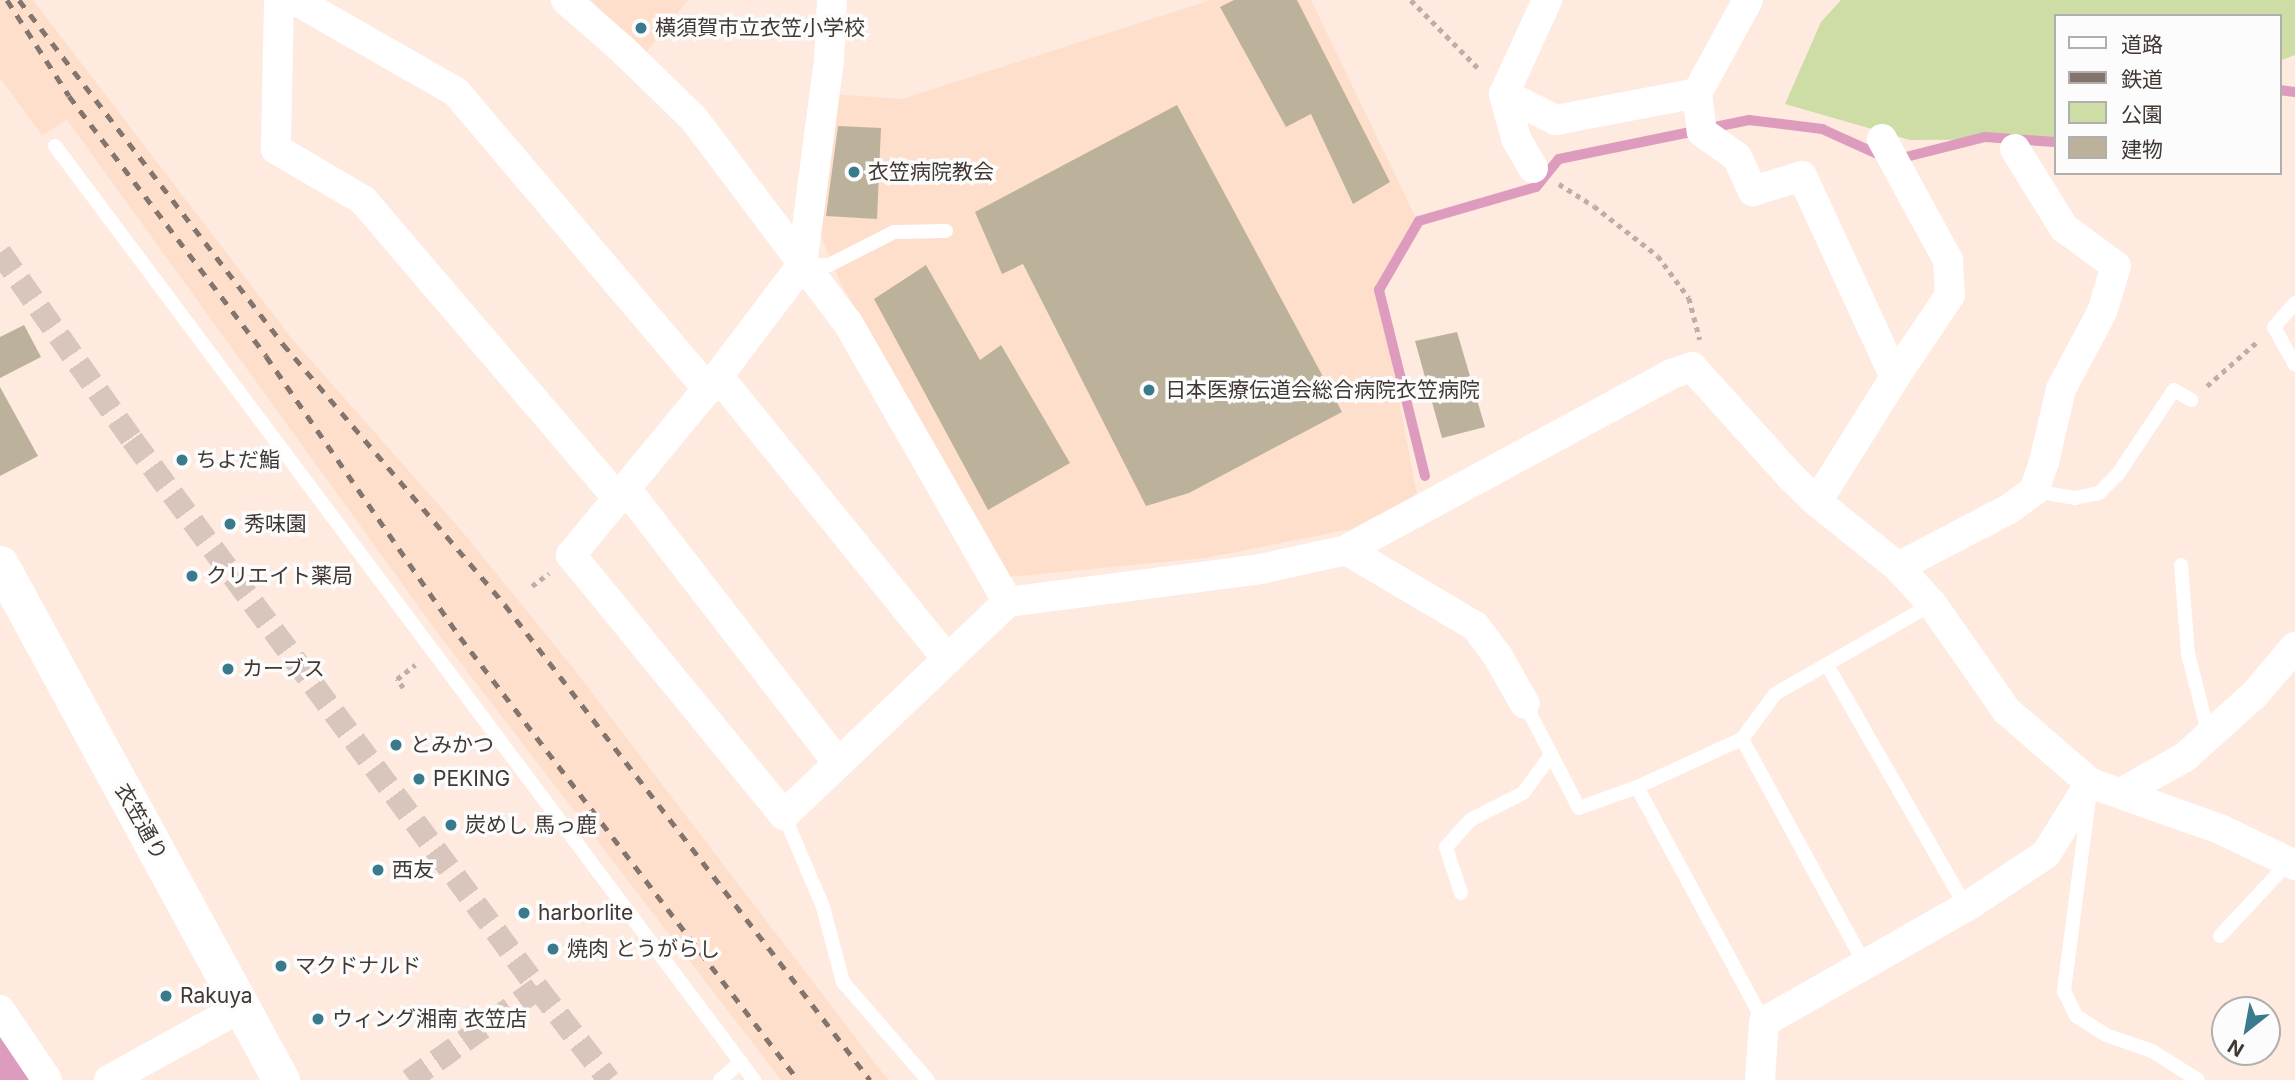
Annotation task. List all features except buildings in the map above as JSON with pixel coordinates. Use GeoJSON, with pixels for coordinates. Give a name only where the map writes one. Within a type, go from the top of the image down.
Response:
{"type":"FeatureCollection","features":[{"type":"Feature","properties":{"kind":"street"},"geometry":{"type":"LineString","coordinates":[[279,0],[276,149],[363,200],[623,495],[838,763]]}},
{"type":"Feature","properties":{"kind":"street"},"geometry":{"type":"LineString","coordinates":[[295,0],[456,92],[713,383],[946,658]]}},
{"type":"Feature","properties":{"kind":"street"},"geometry":{"type":"LineString","coordinates":[[566,0],[694,118],[848,323],[1008,602]]}},
{"type":"Feature","properties":{"kind":"street"},"geometry":{"type":"LineString","coordinates":[[832,0],[829,60],[802,265],[713,383],[571,555],[784,815],[946,658],[1008,602],[1261,569],[1346,550],[1671,374],[1692,368],[1817,502],[1898,567],[1932,604],[2007,711],[2090,783],[2220,829],[2292,864]]}},
{"type":"Feature","properties":{"kind":"street"},"geometry":{"type":"LineString","coordinates":[[1533,168],[1516,138],[1504,94],[1547,0]]}},
{"type":"Feature","properties":{"kind":"street"},"geometry":{"type":"LineString","coordinates":[[1748,0],[1698,93],[1702,132],[1737,157],[1753,191],[1802,176],[1895,377]]}},
{"type":"Feature","properties":{"kind":"street"},"geometry":{"type":"LineString","coordinates":[[1504,94],[1556,120],[1698,93]]}},
{"type":"Feature","properties":{"kind":"street"},"geometry":{"type":"LineString","coordinates":[[1817,502],[1950,295],[1948,260],[1882,139]]}},
{"type":"Feature","properties":{"kind":"street"},"geometry":{"type":"LineString","coordinates":[[1898,567],[2009,509],[2034,491],[2044,463],[2061,389],[2102,312],[2116,265],[2064,228],[2015,149]]}},
{"type":"Feature","properties":{"kind":"street"},"geometry":{"type":"LineString","coordinates":[[1346,550],[1475,626],[1497,655],[1525,704]]}},
{"type":"Feature","properties":{"kind":"street","name":"衣笠通り"},"geometry":{"type":"LineString","coordinates":[[0,564],[281,1080]]}},
{"type":"Feature","properties":{"kind":"street"},"geometry":{"type":"LineString","coordinates":[[2121,793],[2185,757],[2255,694],[2295,648]]}},
{"type":"Feature","properties":{"kind":"street"},"geometry":{"type":"LineString","coordinates":[[1760,1080],[1764,1022],[1966,907],[2046,854],[2090,783]]}},
{"type":"Feature","properties":{"kind":"street"},"geometry":{"type":"LineString","coordinates":[[109,1080],[241,1007]]}},
{"type":"Feature","properties":{"kind":"street"},"geometry":{"type":"LineString","coordinates":[[0,1010],[47,1080]]}},
{"type":"Feature","properties":{"kind":"lane"},"geometry":{"type":"LineString","coordinates":[[55,146],[754,1080]]}},
{"type":"Feature","properties":{"kind":"lane"},"geometry":{"type":"LineString","coordinates":[[802,265],[829,265],[894,232],[946,231]]}},
{"type":"Feature","properties":{"kind":"lane"},"geometry":{"type":"LineString","coordinates":[[2295,303],[2274,327],[2295,366]]}},
{"type":"Feature","properties":{"kind":"lane"},"geometry":{"type":"LineString","coordinates":[[2034,491],[2075,498],[2099,493],[2118,474],[2175,390],[2191,400]]}},
{"type":"Feature","properties":{"kind":"lane"},"geometry":{"type":"LineString","coordinates":[[2181,565],[2188,654],[2208,736]]}},
{"type":"Feature","properties":{"kind":"lane"},"geometry":{"type":"LineString","coordinates":[[1525,704],[1579,808],[1637,787],[1742,739],[1775,694],[1932,604]]}},
{"type":"Feature","properties":{"kind":"lane"},"geometry":{"type":"LineString","coordinates":[[1826,665],[1966,907]]}},
{"type":"Feature","properties":{"kind":"lane"},"geometry":{"type":"LineString","coordinates":[[1742,739],[1865,965]]}},
{"type":"Feature","properties":{"kind":"lane"},"geometry":{"type":"LineString","coordinates":[[1461,893],[1446,847],[1470,820],[1523,793],[1551,755]]}},
{"type":"Feature","properties":{"kind":"lane"},"geometry":{"type":"LineString","coordinates":[[2090,783],[2064,991],[2076,1016],[2106,1035],[2152,1051],[2198,1080]]}},
{"type":"Feature","properties":{"kind":"lane"},"geometry":{"type":"LineString","coordinates":[[1637,787],[1764,1022]]}},
{"type":"Feature","properties":{"kind":"lane"},"geometry":{"type":"LineString","coordinates":[[784,815],[822,907],[843,982],[928,1080]]}},
{"type":"Feature","properties":{"kind":"lane"},"geometry":{"type":"LineString","coordinates":[[2220,936],[2292,864]]}},
{"type":"Feature","properties":{"kind":"lane"},"geometry":{"type":"LineString","coordinates":[[720,1080],[741,1062]]}},
{"type":"Feature","properties":{"kind":"path"},"geometry":{"type":"LineString","coordinates":[[1410,0],[1504,94]]}},
{"type":"Feature","properties":{"kind":"path"},"geometry":{"type":"LineString","coordinates":[[1533,168],[1594,206],[1658,256],[1689,298],[1701,337],[1692,368]]}},
{"type":"Feature","properties":{"kind":"path"},"geometry":{"type":"LineString","coordinates":[[2191,400],[2274,327]]}},
{"type":"Feature","properties":{"kind":"path"},"geometry":{"type":"LineString","coordinates":[[403,688],[397,679],[433,651]]}},
{"type":"Feature","properties":{"kind":"shaded area"},"geometry":{"type":"Polygon","coordinates":[[[0,0],[33,0],[293,340],[461,530],[570,664],[888,1080],[781,1080],[440,636],[67,120],[42,135],[0,78],[0,0]]]}},
{"type":"Feature","properties":{"kind":"shaded area","name":"横須賀市立衣笠小学校"},"geometry":{"type":"Polygon","coordinates":[[[591,0],[688,0],[644,55],[591,0]]]}},
{"type":"Feature","properties":{"kind":"shaded area","name":"日本医療伝道会総合病院衣笠病院"},"geometry":{"type":"Polygon","coordinates":[[[1211,0],[1311,0],[1416,218],[1377,287],[1417,494],[1351,529],[1205,558],[1007,577],[841,284],[815,222],[833,94],[902,99],[1211,0]]]}},
{"type":"Feature","properties":{"kind":"green space"},"geometry":{"type":"Polygon","coordinates":[[[1841,0],[2295,0],[2295,55],[2281,60],[2281,14],[2054,14],[2054,139],[1910,140],[1785,104],[1821,22],[1841,0]]]}},
{"type":"Feature","properties":{"kind":"waterway"},"geometry":{"type":"LineString","coordinates":[[2281,90],[2295,92]]}},
{"type":"Feature","properties":{"kind":"waterway"},"geometry":{"type":"LineString","coordinates":[[1425,476],[1379,290],[1419,221],[1536,187],[1559,159],[1749,120],[1822,129],[1884,157]]}},
{"type":"Feature","properties":{"kind":"waterway"},"geometry":{"type":"LineString","coordinates":[[1898,159],[1985,137],[2054,142]]}},
{"type":"Feature","properties":{"kind":"waterway"},"geometry":{"type":"LineString","coordinates":[[0,1062],[12,1080]]}},
{"type":"Feature","properties":{"kind":"tunnel"},"geometry":{"type":"LineString","coordinates":[[0,252],[132,439],[538,988],[409,1080]]}},
{"type":"Feature","properties":{"kind":"tunnel"},"geometry":{"type":"LineString","coordinates":[[538,988],[609,1080]]}},
{"type":"Feature","properties":{"kind":"railway"},"geometry":{"type":"LineString","coordinates":[[7,0],[69,96],[266,356],[460,637],[798,1080]]}},
{"type":"Feature","properties":{"kind":"railway"},"geometry":{"type":"LineString","coordinates":[[19,0],[283,344],[505,605],[870,1080]]}},
{"type":"Feature","properties":{"kind":"place","name":"横須賀市立衣笠小学校"},"geometry":{"type":"Point","coordinates":[641,28]}},
{"type":"Feature","properties":{"kind":"place","name":"衣笠病院教会"},"geometry":{"type":"Point","coordinates":[854,172]}},
{"type":"Feature","properties":{"kind":"place","name":"日本医療伝道会総合病院衣笠病院"},"geometry":{"type":"Point","coordinates":[1149,390]}},
{"type":"Feature","properties":{"kind":"place","name":"ちよだ鮨"},"geometry":{"type":"Point","coordinates":[182,460]}},
{"type":"Feature","properties":{"kind":"place","name":"秀味園"},"geometry":{"type":"Point","coordinates":[230,524]}},
{"type":"Feature","properties":{"kind":"place","name":"クリエイト薬局"},"geometry":{"type":"Point","coordinates":[192,576]}},
{"type":"Feature","properties":{"kind":"place","name":"カーブス"},"geometry":{"type":"Point","coordinates":[228,669]}},
{"type":"Feature","properties":{"kind":"place","name":"とみかつ"},"geometry":{"type":"Point","coordinates":[396,745]}},
{"type":"Feature","properties":{"kind":"place","name":"PEKING"},"geometry":{"type":"Point","coordinates":[419,779]}},
{"type":"Feature","properties":{"kind":"place","name":"炭めし 馬っ鹿"},"geometry":{"type":"Point","coordinates":[451,825]}},
{"type":"Feature","properties":{"kind":"place","name":"西友"},"geometry":{"type":"Point","coordinates":[378,870]}},
{"type":"Feature","properties":{"kind":"place","name":"harborlite"},"geometry":{"type":"Point","coordinates":[524,913]}},
{"type":"Feature","properties":{"kind":"place","name":"焼肉 とうがらし"},"geometry":{"type":"Point","coordinates":[553,949]}},
{"type":"Feature","properties":{"kind":"place","name":"マクドナルド"},"geometry":{"type":"Point","coordinates":[281,966]}},
{"type":"Feature","properties":{"kind":"place","name":"Rakuya"},"geometry":{"type":"Point","coordinates":[166,996]}},
{"type":"Feature","properties":{"kind":"place","name":"ウィング湘南 衣笠店"},"geometry":{"type":"Point","coordinates":[318,1019]}}]}
